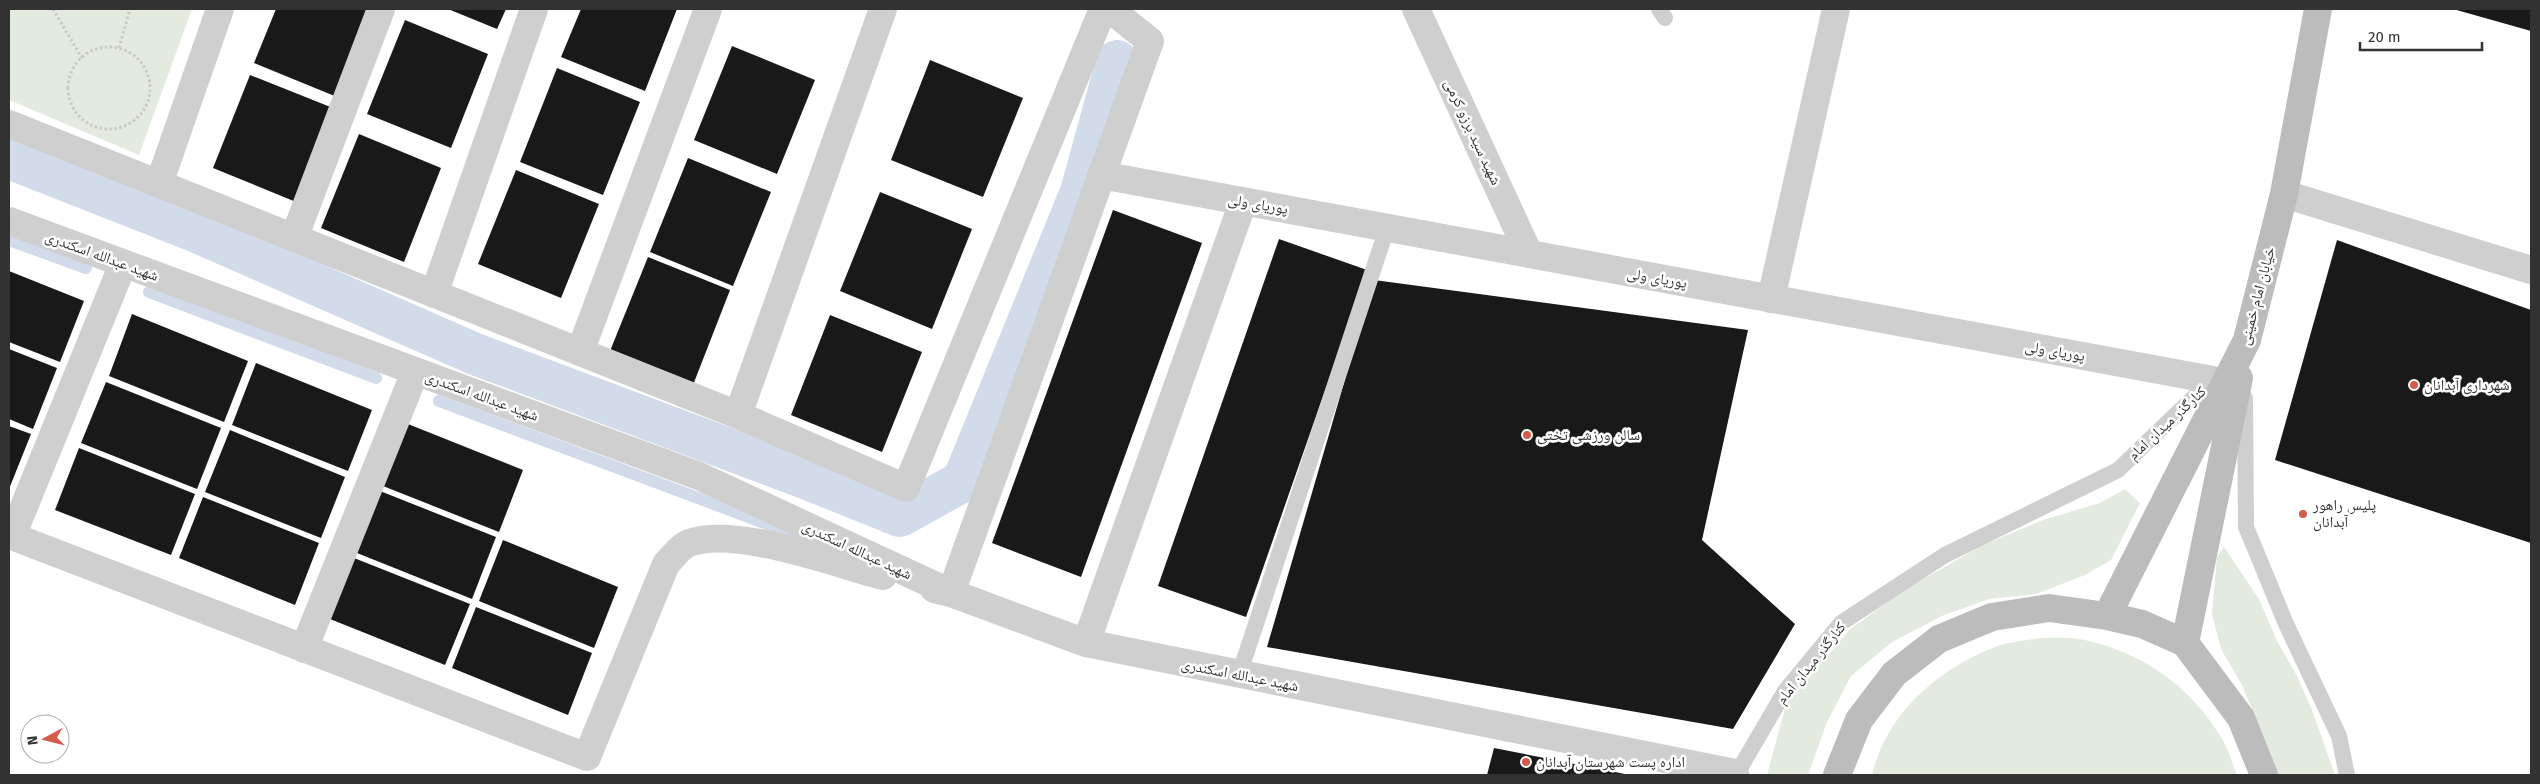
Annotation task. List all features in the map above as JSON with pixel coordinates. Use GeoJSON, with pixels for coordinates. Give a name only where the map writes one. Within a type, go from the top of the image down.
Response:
{"type":"FeatureCollection","features":[{"type":"Feature","properties":{"kind":"main road","name":"خیابان امام خمینی"},"geometry":{"type":"LineString","coordinates":[[2106,616],[2247,340],[2284,194],[2318,9]]}},
{"type":"Feature","properties":{"kind":"main road"},"geometry":{"type":"LineString","coordinates":[[2186,643],[2247,340]]}},
{"type":"Feature","properties":{"kind":"main road"},"geometry":{"type":"LineString","coordinates":[[1837,775],[1859,720],[1894,674],[1939,639],[1992,617],[2049,608],[2106,616],[2142,624],[2186,643],[2241,718],[2264,775]]}},
{"type":"Feature","properties":{"kind":"street"},"geometry":{"type":"LineString","coordinates":[[159,184],[220,9]]}},
{"type":"Feature","properties":{"kind":"street"},"geometry":{"type":"LineString","coordinates":[[294,238],[381,9]]}},
{"type":"Feature","properties":{"kind":"street"},"geometry":{"type":"LineString","coordinates":[[434,294],[534,9]]}},
{"type":"Feature","properties":{"kind":"street"},"geometry":{"type":"LineString","coordinates":[[580,352],[708,9]]}},
{"type":"Feature","properties":{"kind":"street"},"geometry":{"type":"LineString","coordinates":[[738,415],[883,9]]}},
{"type":"Feature","properties":{"kind":"street"},"geometry":{"type":"LineString","coordinates":[[9,124],[738,415],[906,488],[1103,9]]}},
{"type":"Feature","properties":{"kind":"street"},"geometry":{"type":"LineString","coordinates":[[124,264],[10,535],[587,757],[666,564],[687,544],[716,538],[752,541],[951,593],[1150,41],[1110,9]]}},
{"type":"Feature","properties":{"kind":"street","name":"شهید سید برزو کرمی"},"geometry":{"type":"LineString","coordinates":[[1416,9],[1529,254]]}},
{"type":"Feature","properties":{"kind":"street"},"geometry":{"type":"LineString","coordinates":[[1770,299],[1836,9]]}},
{"type":"Feature","properties":{"kind":"street","name":"پوریای ولی"},"geometry":{"type":"LineString","coordinates":[[1101,175],[2212,380]]}},
{"type":"Feature","properties":{"kind":"street"},"geometry":{"type":"LineString","coordinates":[[2284,194],[2531,270]]}},
{"type":"Feature","properties":{"kind":"street"},"geometry":{"type":"LineString","coordinates":[[1086,643],[1243,202]]}},
{"type":"Feature","properties":{"kind":"street","name":"شهید عبدالله اسکندری"},"geometry":{"type":"LineString","coordinates":[[9,221],[699,476],[951,593],[1086,643],[1736,774]]}},
{"type":"Feature","properties":{"kind":"street"},"geometry":{"type":"LineString","coordinates":[[304,649],[415,372]]}},
{"type":"Feature","properties":{"kind":"lane"},"geometry":{"type":"LineString","coordinates":[[1239,675],[1387,228]]}},
{"type":"Feature","properties":{"kind":"lane","name":"کنارگذر میدان امام"},"geometry":{"type":"LineString","coordinates":[[1736,774],[1785,691],[1841,623],[1945,555],[2118,470],[2212,380],[2247,340]]}},
{"type":"Feature","properties":{"kind":"lane"},"geometry":{"type":"LineString","coordinates":[[2247,340],[2244,433],[2246,527],[2286,624],[2339,736],[2347,775]]}},
{"type":"Feature","properties":{"kind":"path"},"geometry":{"type":"LineString","coordinates":[[54,9],[82,58]]}},
{"type":"Feature","properties":{"kind":"path"},"geometry":{"type":"LineString","coordinates":[[120,48],[130,9]]}},
{"type":"Feature","properties":{"kind":"path"},"geometry":{"type":"LineString","coordinates":[[106,47],[120,48],[131,54],[141,63],[150,88],[142,113],[133,122],[120,128],[106,129],[93,126],[82,119],[73,108],[69,95],[69,81],[74,68],[82,58],[93,50],[106,47]]}},
{"type":"Feature","properties":{"kind":"shaded area"},"geometry":{"type":"Polygon","coordinates":[[[9,9],[192,9],[139,155],[9,100],[9,9]]]}},
{"type":"Feature","properties":{"kind":"shaded area"},"geometry":{"type":"Polygon","coordinates":[[[2125,489],[2140,503],[2111,560],[2085,575],[2036,594],[1989,599],[1944,615],[1892,642],[1851,676],[1827,722],[1808,775],[1767,775],[1786,705],[1849,630],[1906,589],[1981,546],[2043,520],[2100,503],[2125,489]]]}},
{"type":"Feature","properties":{"kind":"shaded area"},"geometry":{"type":"Polygon","coordinates":[[[2224,547],[2259,599],[2277,641],[2297,676],[2312,710],[2335,775],[2277,775],[2276,767],[2242,685],[2221,649],[2212,614],[2217,557],[2224,547]]]}},
{"type":"Feature","properties":{"kind":"shaded area"},"geometry":{"type":"Polygon","coordinates":[[[2040,638],[2080,639],[2106,646],[2126,653],[2163,674],[2180,687],[2209,719],[2228,751],[2237,775],[1872,775],[1879,753],[1889,732],[1917,696],[1935,681],[1974,656],[1995,647],[2040,638]]]}},
{"type":"Feature","properties":{"kind":"building"},"geometry":{"type":"Polygon","coordinates":[[[276,9],[373,9],[337,97],[254,63],[276,9]]]}},
{"type":"Feature","properties":{"kind":"building"},"geometry":{"type":"Polygon","coordinates":[[[448,9],[506,9],[497,29],[448,9]]]}},
{"type":"Feature","properties":{"kind":"building"},"geometry":{"type":"Polygon","coordinates":[[[581,9],[677,9],[645,91],[561,57],[581,9]]]}},
{"type":"Feature","properties":{"kind":"building"},"geometry":{"type":"Polygon","coordinates":[[[2453,9],[2531,9],[2531,31],[2453,9]]]}},
{"type":"Feature","properties":{"kind":"building"},"geometry":{"type":"Polygon","coordinates":[[[405,20],[488,54],[451,148],[367,114],[405,20]]]}},
{"type":"Feature","properties":{"kind":"building"},"geometry":{"type":"Polygon","coordinates":[[[732,46],[815,80],[777,174],[694,140],[732,46]]]}},
{"type":"Feature","properties":{"kind":"building"},"geometry":{"type":"Polygon","coordinates":[[[930,60],[1023,98],[983,197],[891,160],[930,60]]]}},
{"type":"Feature","properties":{"kind":"building"},"geometry":{"type":"Polygon","coordinates":[[[557,68],[640,102],[603,195],[520,162],[557,68]]]}},
{"type":"Feature","properties":{"kind":"building"},"geometry":{"type":"Polygon","coordinates":[[[250,75],[333,108],[296,202],[213,168],[250,75]]]}},
{"type":"Feature","properties":{"kind":"building"},"geometry":{"type":"Polygon","coordinates":[[[359,134],[441,168],[404,262],[321,228],[359,134]]]}},
{"type":"Feature","properties":{"kind":"building"},"geometry":{"type":"Polygon","coordinates":[[[688,158],[771,192],[733,286],[650,252],[688,158]]]}},
{"type":"Feature","properties":{"kind":"building"},"geometry":{"type":"Polygon","coordinates":[[[516,170],[599,204],[561,298],[478,264],[516,170]]]}},
{"type":"Feature","properties":{"kind":"building"},"geometry":{"type":"Polygon","coordinates":[[[880,192],[972,229],[932,329],[840,291],[880,192]]]}},
{"type":"Feature","properties":{"kind":"building"},"geometry":{"type":"Polygon","coordinates":[[[1113,210],[1202,243],[1081,577],[992,543],[1113,210]]]}},
{"type":"Feature","properties":{"kind":"building"},"geometry":{"type":"Polygon","coordinates":[[[1279,239],[1367,270],[1246,617],[1158,586],[1279,239]]]}},
{"type":"Feature","properties":{"kind":"building","name":"شهرداری آبدانان"},"geometry":{"type":"Polygon","coordinates":[[[2337,240],[2531,310],[2531,543],[2275,460],[2337,240]]]}},
{"type":"Feature","properties":{"kind":"building"},"geometry":{"type":"Polygon","coordinates":[[[648,257],[730,290],[693,385],[610,351],[648,257]]]}},
{"type":"Feature","properties":{"kind":"building"},"geometry":{"type":"Polygon","coordinates":[[[9,271],[84,301],[60,362],[9,342],[9,271]]]}},
{"type":"Feature","properties":{"kind":"building","name":"سالن ورزشی تختی"},"geometry":{"type":"Polygon","coordinates":[[[1374,280],[1748,330],[1702,540],[1795,624],[1733,729],[1267,647],[1374,280]]]}},
{"type":"Feature","properties":{"kind":"building"},"geometry":{"type":"Polygon","coordinates":[[[132,314],[248,361],[224,422],[109,376],[132,314]]]}},
{"type":"Feature","properties":{"kind":"building"},"geometry":{"type":"Polygon","coordinates":[[[830,315],[922,352],[882,452],[791,415],[830,315]]]}},
{"type":"Feature","properties":{"kind":"building"},"geometry":{"type":"Polygon","coordinates":[[[9,349],[57,368],[33,429],[9,419],[9,349]]]}},
{"type":"Feature","properties":{"kind":"building"},"geometry":{"type":"Polygon","coordinates":[[[256,363],[372,410],[348,471],[232,425],[256,363]]]}},
{"type":"Feature","properties":{"kind":"building"},"geometry":{"type":"Polygon","coordinates":[[[106,382],[221,428],[197,489],[81,443],[106,382]]]}},
{"type":"Feature","properties":{"kind":"building"},"geometry":{"type":"Polygon","coordinates":[[[408,424],[523,470],[499,532],[383,486],[408,424]]]}},
{"type":"Feature","properties":{"kind":"building"},"geometry":{"type":"Polygon","coordinates":[[[9,426],[31,434],[9,489],[9,426]]]}},
{"type":"Feature","properties":{"kind":"building"},"geometry":{"type":"Polygon","coordinates":[[[230,430],[345,477],[321,538],[205,492],[230,430]]]}},
{"type":"Feature","properties":{"kind":"building"},"geometry":{"type":"Polygon","coordinates":[[[79,448],[195,494],[171,555],[55,510],[79,448]]]}},
{"type":"Feature","properties":{"kind":"building"},"geometry":{"type":"Polygon","coordinates":[[[380,491],[496,537],[472,599],[357,553],[380,491]]]}},
{"type":"Feature","properties":{"kind":"building"},"geometry":{"type":"Polygon","coordinates":[[[203,497],[319,543],[295,605],[179,558],[203,497]]]}},
{"type":"Feature","properties":{"kind":"building"},"geometry":{"type":"Polygon","coordinates":[[[503,540],[618,587],[594,648],[479,601],[503,540]]]}},
{"type":"Feature","properties":{"kind":"building"},"geometry":{"type":"Polygon","coordinates":[[[354,558],[470,604],[445,665],[330,619],[354,558]]]}},
{"type":"Feature","properties":{"kind":"building"},"geometry":{"type":"Polygon","coordinates":[[[476,607],[592,653],[568,715],[452,668],[476,607]]]}},
{"type":"Feature","properties":{"kind":"building","name":"اداره پست شهرستان آبدانان"},"geometry":{"type":"Polygon","coordinates":[[[1494,748],[1625,774],[1487,775],[1494,748]]]}},
{"type":"Feature","properties":{"kind":"waterway"},"geometry":{"type":"LineString","coordinates":[[9,158],[197,232],[475,354],[800,476],[900,516],[963,481],[1081,192],[1117,61]]}},
{"type":"Feature","properties":{"kind":"waterway"},"geometry":{"type":"LineString","coordinates":[[9,240],[86,268]]}},
{"type":"Feature","properties":{"kind":"waterway"},"geometry":{"type":"LineString","coordinates":[[149,292],[376,378]]}},
{"type":"Feature","properties":{"kind":"waterway"},"geometry":{"type":"LineString","coordinates":[[439,401],[794,534]]}},
{"type":"Feature","properties":{"kind":"waterway"},"geometry":{"type":"LineString","coordinates":[[886,527],[900,516]]}},
{"type":"Feature","properties":{"kind":"place","name":"شهرداری آبدانان"},"geometry":{"type":"Point","coordinates":[2414,385]}},
{"type":"Feature","properties":{"kind":"place","name":"سالن ورزشی تختی"},"geometry":{"type":"Point","coordinates":[1527,435]}},
{"type":"Feature","properties":{"kind":"place","name":"پلیس راهور آبدانان"},"geometry":{"type":"Point","coordinates":[2303,514]}},
{"type":"Feature","properties":{"kind":"place","name":"اداره پست شهرستان آبدانان"},"geometry":{"type":"Point","coordinates":[1526,762]}}]}
